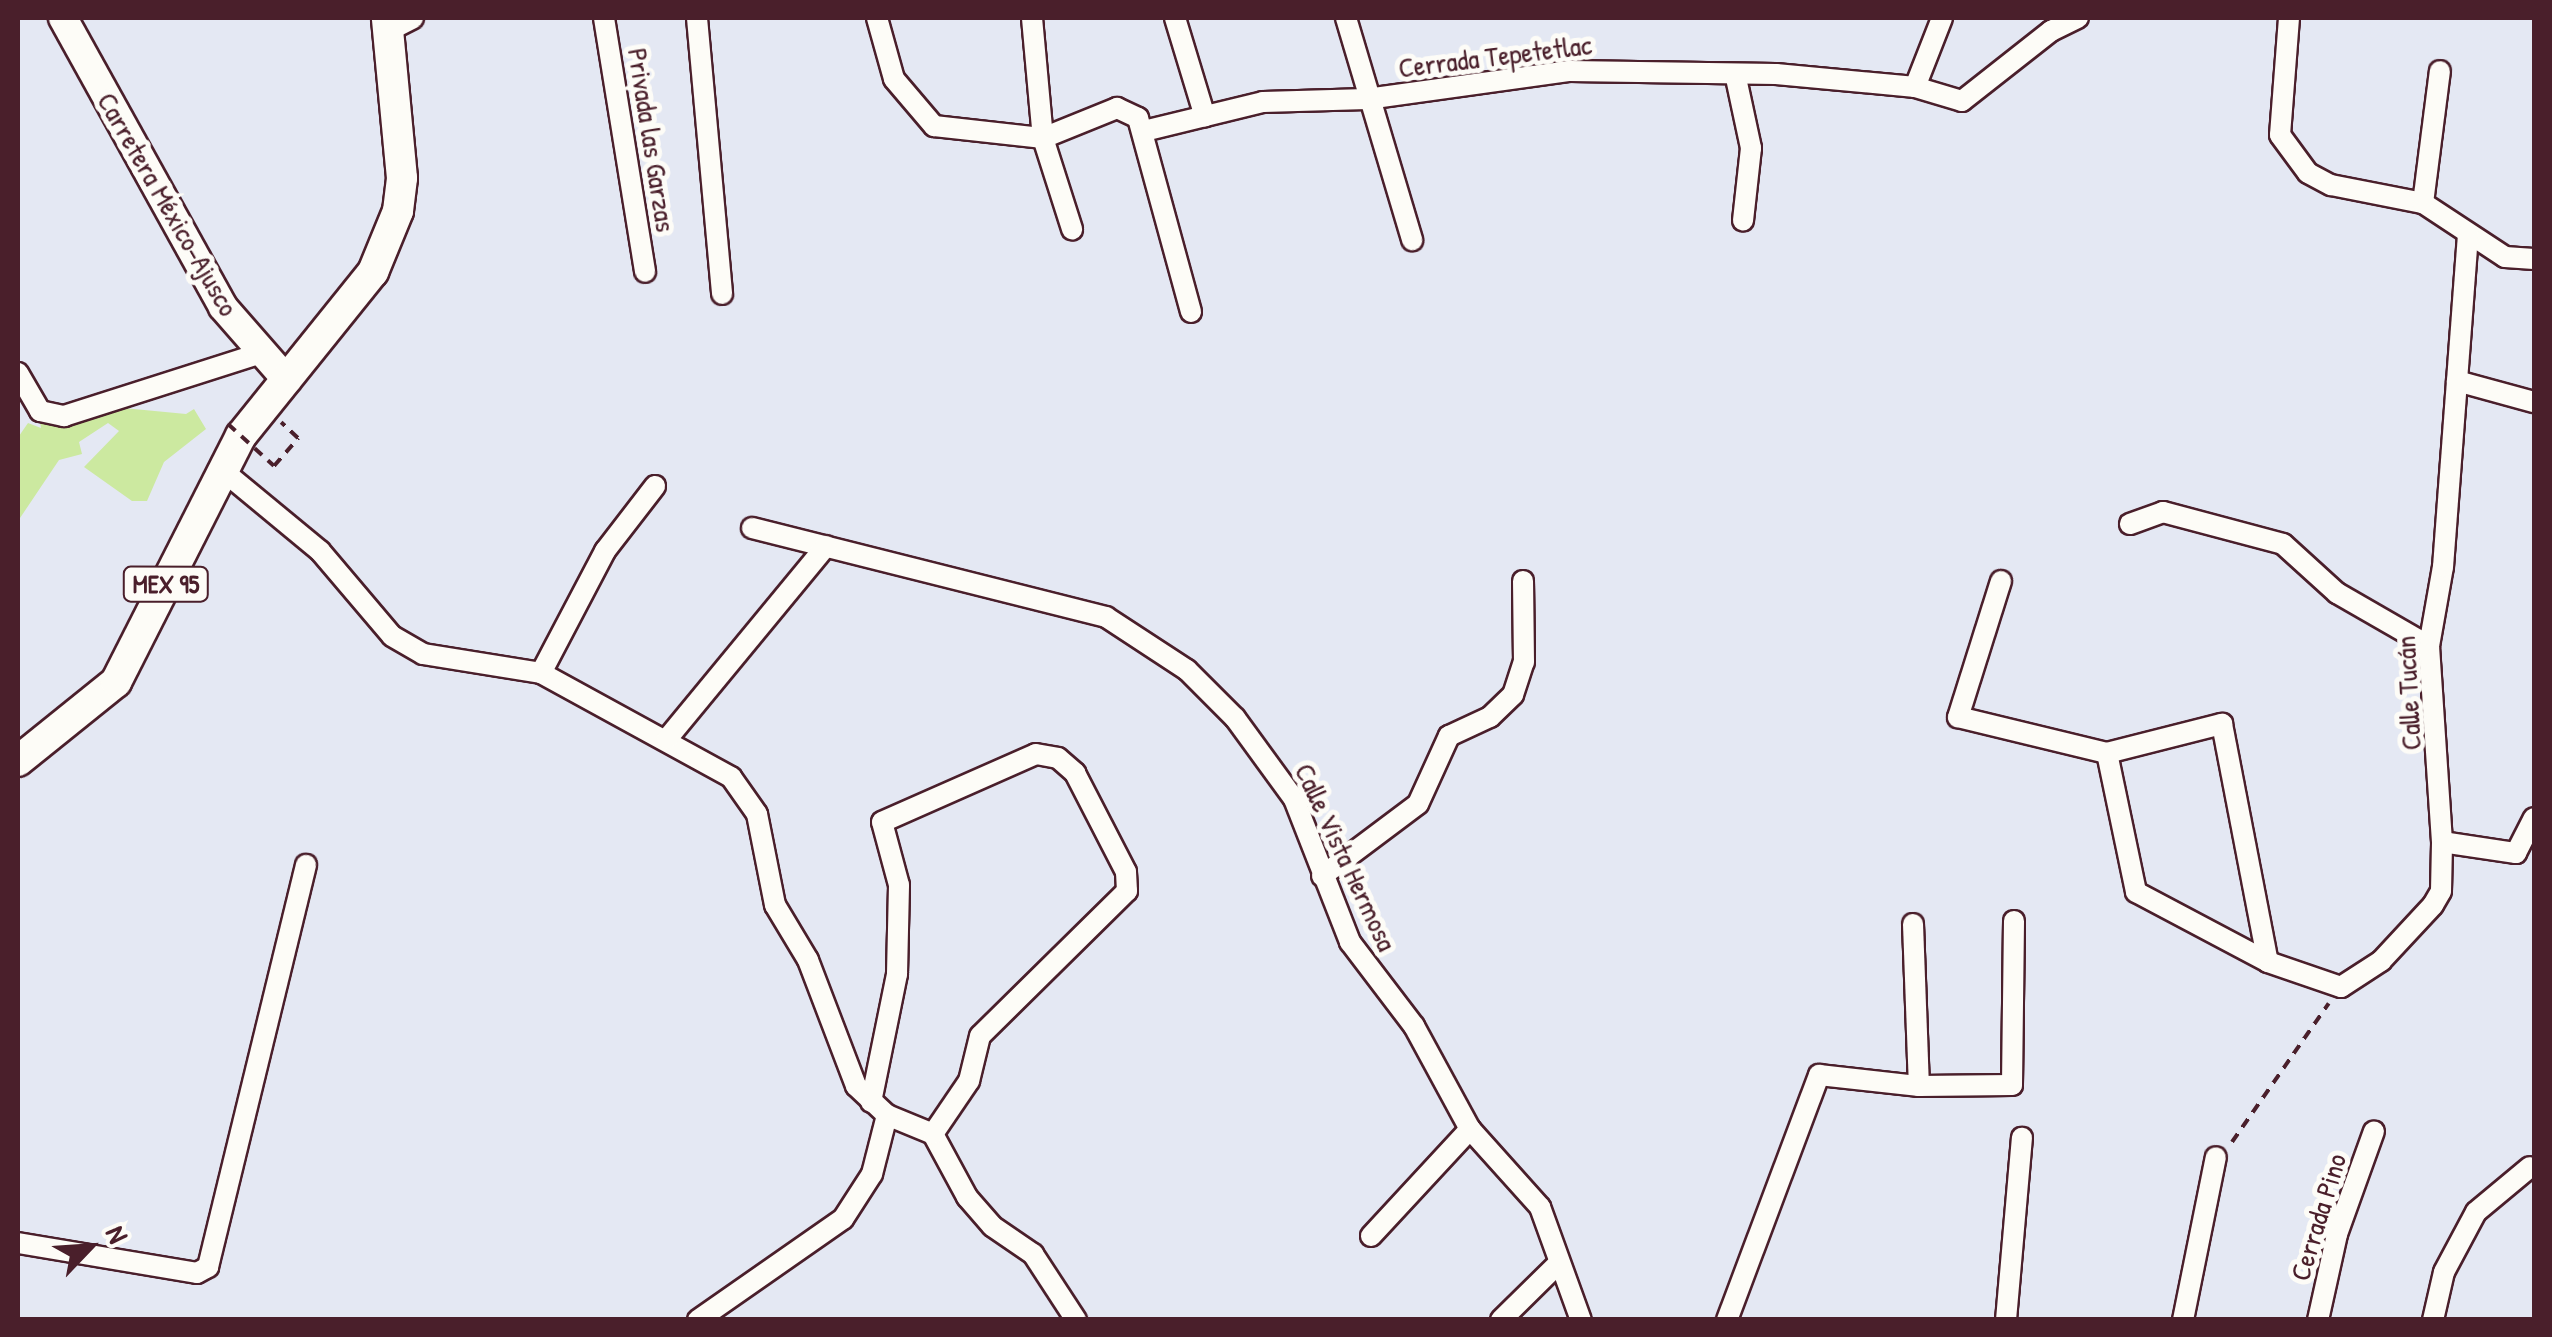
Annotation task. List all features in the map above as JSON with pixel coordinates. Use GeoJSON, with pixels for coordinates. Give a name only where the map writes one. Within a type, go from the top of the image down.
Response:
{"type":"FeatureCollection","features":[{"type":"Feature","properties":{"kind":"main road","name":"Carretera México-Ajusco"},"geometry":{"type":"LineString","coordinates":[[63,18],[223,307],[287,380]]}},
{"type":"Feature","properties":{"kind":"main road","name":"MEX 95"},"geometry":{"type":"LineString","coordinates":[[18,761],[116,682],[222,470],[373,272],[398,211],[402,142],[396,22]]}},
{"type":"Feature","properties":{"kind":"street","name":"Privada las Garzas"},"geometry":{"type":"LineString","coordinates":[[604,18],[645,272]]}},
{"type":"Feature","properties":{"kind":"street"},"geometry":{"type":"LineString","coordinates":[[696,18],[722,294]]}},
{"type":"Feature","properties":{"kind":"street"},"geometry":{"type":"LineString","coordinates":[[877,18],[894,79],[924,121],[1042,138],[1117,108],[1138,118],[1191,312]]}},
{"type":"Feature","properties":{"kind":"street"},"geometry":{"type":"LineString","coordinates":[[1032,18],[1042,138],[1072,229]]}},
{"type":"Feature","properties":{"kind":"street"},"geometry":{"type":"LineString","coordinates":[[1175,18],[1205,116]]}},
{"type":"Feature","properties":{"kind":"street"},"geometry":{"type":"LineString","coordinates":[[1346,18],[1412,240]]}},
{"type":"Feature","properties":{"kind":"street"},"geometry":{"type":"LineString","coordinates":[[1914,87],[1942,18]]}},
{"type":"Feature","properties":{"kind":"street","name":"Cerrada Tepetetlac"},"geometry":{"type":"LineString","coordinates":[[1144,131],[1263,102],[1368,99],[1570,70],[1736,78],[1776,74],[1914,87],[1962,101],[2051,31],[2078,18]]}},
{"type":"Feature","properties":{"kind":"street"},"geometry":{"type":"LineString","coordinates":[[2289,18],[2280,135],[2291,156],[2331,184],[2423,203],[2505,257],[2534,259]]}},
{"type":"Feature","properties":{"kind":"street"},"geometry":{"type":"LineString","coordinates":[[2423,203],[2440,70]]}},
{"type":"Feature","properties":{"kind":"street"},"geometry":{"type":"LineString","coordinates":[[1736,78],[1751,148],[1743,220]]}},
{"type":"Feature","properties":{"kind":"street","name":"Calle Tucán"},"geometry":{"type":"LineString","coordinates":[[2342,987],[2381,961],[2433,905],[2441,890],[2438,699],[2429,646],[2443,567],[2468,234]]}},
{"type":"Feature","properties":{"kind":"street"},"geometry":{"type":"LineString","coordinates":[[18,374],[40,411],[64,416],[262,353]]}},
{"type":"Feature","properties":{"kind":"street"},"geometry":{"type":"LineString","coordinates":[[2457,381],[2534,402]]}},
{"type":"Feature","properties":{"kind":"street"},"geometry":{"type":"LineString","coordinates":[[222,470],[320,551],[392,636],[423,654],[541,674],[731,777],[757,814],[775,905],[808,960],[845,1067],[879,1109],[933,1134],[967,1197],[992,1226],[1033,1254],[1076,1320]]}},
{"type":"Feature","properties":{"kind":"street"},"geometry":{"type":"LineString","coordinates":[[541,674],[605,551],[655,486]]}},
{"type":"Feature","properties":{"kind":"street"},"geometry":{"type":"LineString","coordinates":[[2130,524],[2163,512],[2283,544],[2337,593],[2429,646]]}},
{"type":"Feature","properties":{"kind":"street","name":"Calle Vista Hermosa"},"geometry":{"type":"LineString","coordinates":[[752,528],[930,577],[1042,597],[1106,617],[1187,670],[1263,752],[1294,799],[1350,942],[1414,1026],[1470,1129],[1540,1208],[1581,1320]]}},
{"type":"Feature","properties":{"kind":"street"},"geometry":{"type":"LineString","coordinates":[[667,739],[826,546]]}},
{"type":"Feature","properties":{"kind":"street"},"geometry":{"type":"LineString","coordinates":[[1322,876],[1418,804],[1449,736],[1490,717],[1514,694],[1524,662],[1523,581]]}},
{"type":"Feature","properties":{"kind":"street"},"geometry":{"type":"LineString","coordinates":[[2001,581],[1958,717],[2107,754],[2222,724],[2268,962]]}},
{"type":"Feature","properties":{"kind":"street"},"geometry":{"type":"LineString","coordinates":[[698,1320],[843,1219],[872,1174],[898,974],[899,884],[882,822],[1036,754],[1058,758],[1075,773],[1126,872],[1127,891],[980,1036],[969,1081],[933,1134]]}},
{"type":"Feature","properties":{"kind":"street"},"geometry":{"type":"LineString","coordinates":[[2107,754],[2136,892],[2268,962],[2342,987]]}},
{"type":"Feature","properties":{"kind":"street"},"geometry":{"type":"LineString","coordinates":[[2442,842],[2516,853],[2534,818]]}},
{"type":"Feature","properties":{"kind":"street"},"geometry":{"type":"LineString","coordinates":[[18,1242],[196,1273],[208,1267],[306,865]]}},
{"type":"Feature","properties":{"kind":"street"},"geometry":{"type":"LineString","coordinates":[[1727,1320],[1819,1075],[1919,1086],[2005,1088],[2015,1080],[2014,921]]}},
{"type":"Feature","properties":{"kind":"street"},"geometry":{"type":"LineString","coordinates":[[1913,924],[1919,1086]]}},
{"type":"Feature","properties":{"kind":"street"},"geometry":{"type":"LineString","coordinates":[[1371,1236],[1470,1129]]}},
{"type":"Feature","properties":{"kind":"street","name":"Cerrada Pino"},"geometry":{"type":"LineString","coordinates":[[2318,1320],[2337,1234],[2374,1131]]}},
{"type":"Feature","properties":{"kind":"street"},"geometry":{"type":"LineString","coordinates":[[2006,1320],[2022,1138]]}},
{"type":"Feature","properties":{"kind":"street"},"geometry":{"type":"LineString","coordinates":[[2183,1320],[2216,1157]]}},
{"type":"Feature","properties":{"kind":"street"},"geometry":{"type":"LineString","coordinates":[[2433,1320],[2444,1272],[2476,1212],[2530,1168]]}},
{"type":"Feature","properties":{"kind":"street"},"geometry":{"type":"LineString","coordinates":[[1501,1320],[1559,1264]]}},
{"type":"Feature","properties":{"kind":"path"},"geometry":{"type":"LineString","coordinates":[[228,424],[274,466],[298,438]]}},
{"type":"Feature","properties":{"kind":"path"},"geometry":{"type":"LineString","coordinates":[[2216,1157],[2252,1121],[2298,1043],[2342,987]]}},
{"type":"Feature","properties":{"kind":"green space"},"geometry":{"type":"Polygon","coordinates":[[[92,405],[186,414],[194,409],[206,429],[164,462],[147,501],[132,501],[84,467],[119,431],[108,423],[79,442],[82,454],[59,460],[18,521],[19,436],[28,423],[41,428],[38,409],[92,405]]]}}]}
